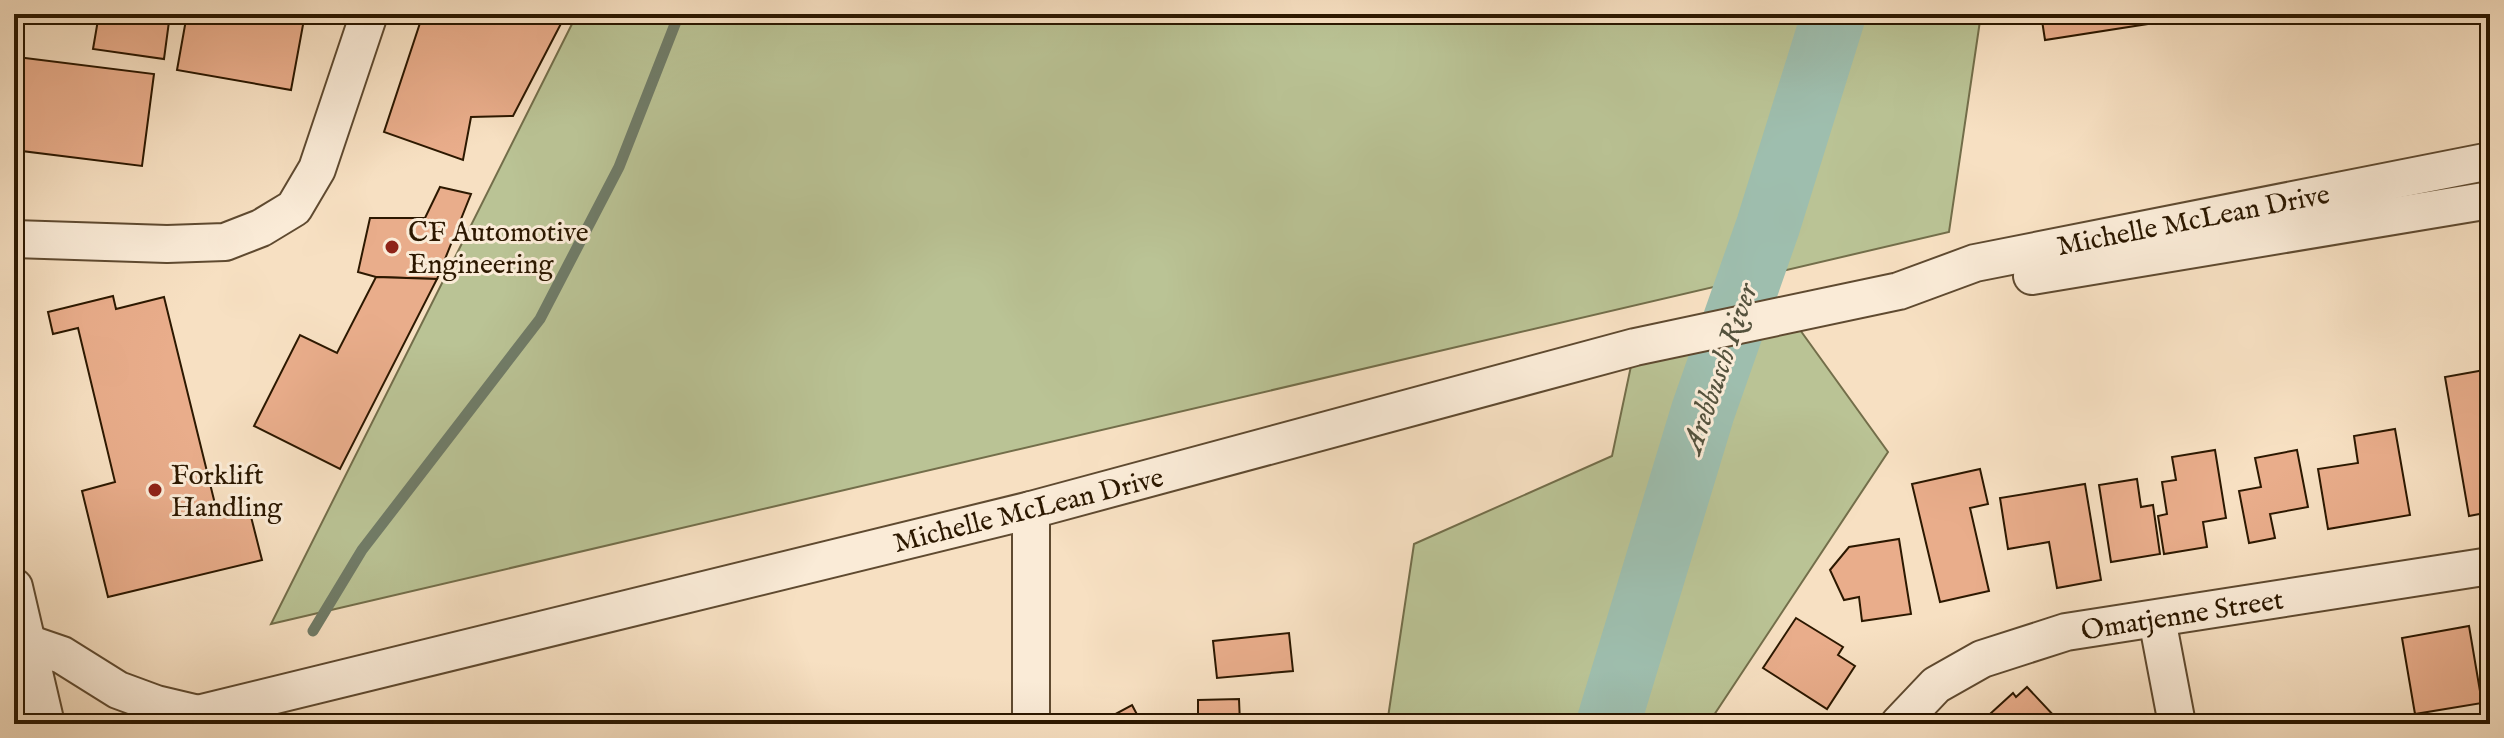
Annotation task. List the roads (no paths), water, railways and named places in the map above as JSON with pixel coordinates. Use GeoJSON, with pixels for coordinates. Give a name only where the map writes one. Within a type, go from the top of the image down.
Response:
{"type":"FeatureCollection","features":[{"type":"Feature","properties":{"kind":"street"},"geometry":{"type":"LineString","coordinates":[[14,239],[167,244],[225,242],[261,228],[294,208],[317,169],[369,14]]}},
{"type":"Feature","properties":{"kind":"street","name":"Michelle McLean Drive"},"geometry":{"type":"LineString","coordinates":[[157,724],[1031,510],[1635,347],[1899,291],[1975,263],[2481,160]]}},
{"type":"Feature","properties":{"kind":"street","name":"Michelle McLean Drive"},"geometry":{"type":"LineString","coordinates":[[1899,291],[1981,284],[2490,200]]}},
{"type":"Feature","properties":{"kind":"street"},"geometry":{"type":"LineString","coordinates":[[1031,510],[1031,724]]}},
{"type":"Feature","properties":{"kind":"street","name":"Omatjenne Street"},"geometry":{"type":"LineString","coordinates":[[1899,724],[1936,685],[1982,659],[2066,632],[2490,566]]}},
{"type":"Feature","properties":{"kind":"street"},"geometry":{"type":"LineString","coordinates":[[14,587],[22,641],[46,724]]}},
{"type":"Feature","properties":{"kind":"street"},"geometry":{"type":"LineString","coordinates":[[2157,619],[2177,724]]}},
{"type":"Feature","properties":{"kind":"street"},"geometry":{"type":"LineString","coordinates":[[22,641],[62,655],[118,690],[196,714]]}},
{"type":"Feature","properties":{"kind":"waterway"},"geometry":{"type":"LineString","coordinates":[[313,631],[362,550],[540,319],[619,167],[679,14]]}},
{"type":"Feature","properties":{"kind":"waterway","name":"Arebbusch River"},"geometry":{"type":"LineString","coordinates":[[1608,724],[1703,411],[1768,226],[1834,14]]}},
{"type":"Feature","properties":{"kind":"place","name":"CF Automotive Engineering"},"geometry":{"type":"Point","coordinates":[392,247]}},
{"type":"Feature","properties":{"kind":"place","name":"Forklift Handling"},"geometry":{"type":"Point","coordinates":[155,490]}}]}
